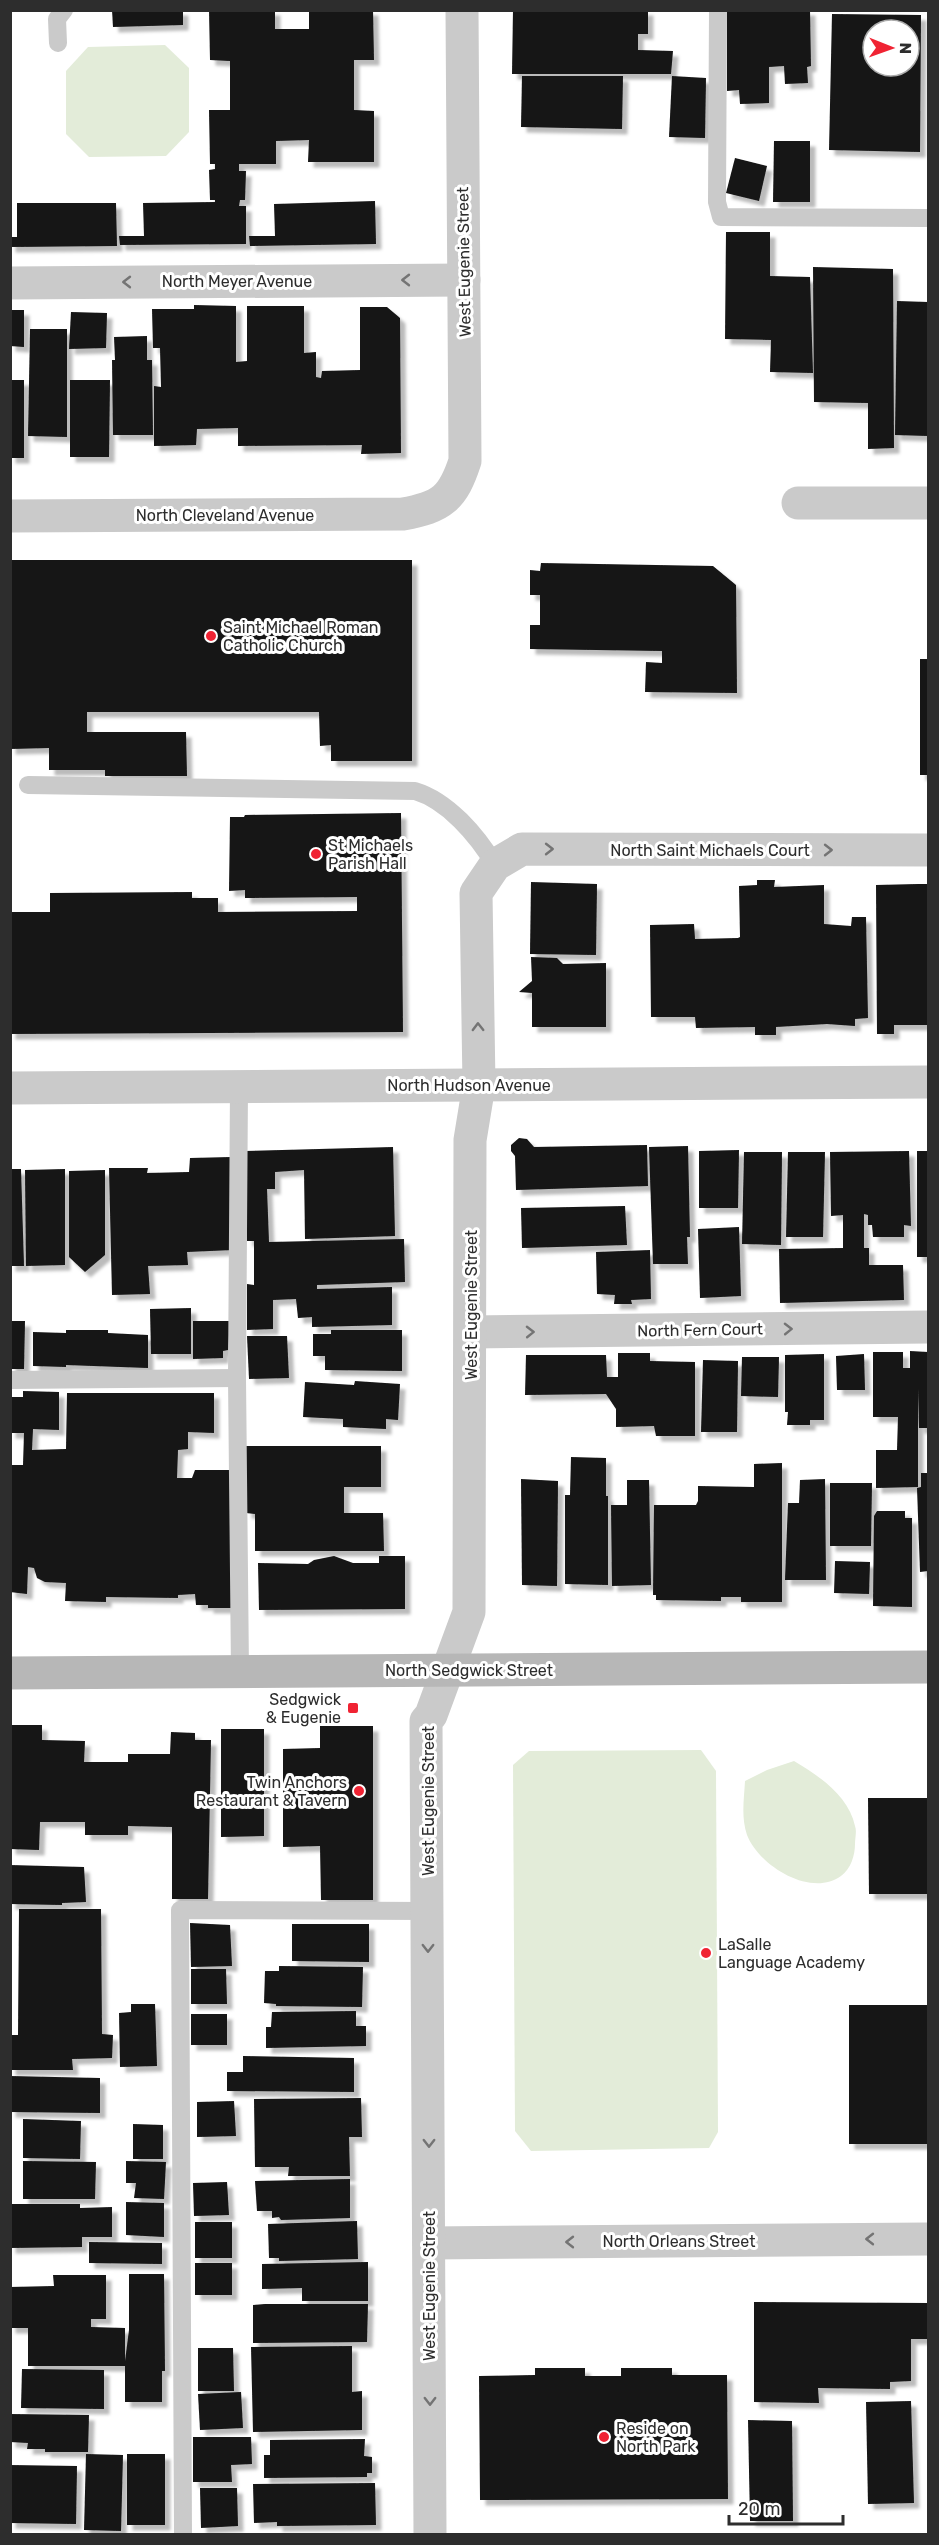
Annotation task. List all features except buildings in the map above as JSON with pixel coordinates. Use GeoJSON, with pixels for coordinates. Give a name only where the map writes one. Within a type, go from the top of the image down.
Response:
{"type":"FeatureCollection","features":[{"type":"Feature","properties":{"kind":"street","name":"West Eugenie Street"},"geometry":{"type":"LineString","coordinates":[[439,504],[457,485],[465,461],[462,10]]}},
{"type":"Feature","properties":{"kind":"street","name":"North Meyer Avenue"},"geometry":{"type":"LineString","coordinates":[[10,283],[464,280]]}},
{"type":"Feature","properties":{"kind":"street"},"geometry":{"type":"LineString","coordinates":[[798,503],[928,502]]}},
{"type":"Feature","properties":{"kind":"street","name":"North Cleveland Avenue"},"geometry":{"type":"LineString","coordinates":[[10,516],[403,514],[439,504]]}},
{"type":"Feature","properties":{"kind":"street","name":"North Saint Michaels Court"},"geometry":{"type":"LineString","coordinates":[[495,865],[522,849],[928,850]]}},
{"type":"Feature","properties":{"kind":"street","name":"West Eugenie Street"},"geometry":{"type":"LineString","coordinates":[[430,2535],[426,1721],[469,1612],[470,1140],[479,1085],[476,893],[495,865]]}},
{"type":"Feature","properties":{"kind":"street","name":"North Hudson Avenue"},"geometry":{"type":"LineString","coordinates":[[10,1088],[928,1082]]}},
{"type":"Feature","properties":{"kind":"street","name":"North Fern Court"},"geometry":{"type":"LineString","coordinates":[[471,1332],[928,1327]]}},
{"type":"Feature","properties":{"kind":"street","name":"North Sedgwick Street"},"geometry":{"type":"LineString","coordinates":[[10,1673],[928,1667]]}},
{"type":"Feature","properties":{"kind":"street","name":"North Orleans Street"},"geometry":{"type":"LineString","coordinates":[[429,2243],[928,2239]]}},
{"type":"Feature","properties":{"kind":"lane"},"geometry":{"type":"LineString","coordinates":[[58,43],[57,19],[64,10]]}},
{"type":"Feature","properties":{"kind":"lane"},"geometry":{"type":"LineString","coordinates":[[718,10],[717,202],[721,218],[928,218]]}},
{"type":"Feature","properties":{"kind":"lane"},"geometry":{"type":"LineString","coordinates":[[28,785],[414,791],[434,797],[480,841],[495,865]]}},
{"type":"Feature","properties":{"kind":"lane"},"geometry":{"type":"LineString","coordinates":[[239,1086],[237,1378],[240,1671]]}},
{"type":"Feature","properties":{"kind":"lane"},"geometry":{"type":"LineString","coordinates":[[10,1380],[237,1378]]}},
{"type":"Feature","properties":{"kind":"lane"},"geometry":{"type":"LineString","coordinates":[[183,2535],[180,1910],[428,1911]]}},
{"type":"Feature","properties":{"kind":"green space"},"geometry":{"type":"Polygon","coordinates":[[[165,45],[189,68],[189,132],[166,156],[89,157],[66,134],[66,71],[88,47],[165,45]]]}},
{"type":"Feature","properties":{"kind":"green space"},"geometry":{"type":"Polygon","coordinates":[[[701,1750],[716,1771],[718,2132],[709,2148],[531,2151],[515,2131],[513,1765],[529,1751],[701,1750]]]}},
{"type":"Feature","properties":{"kind":"green space"},"geometry":{"type":"Polygon","coordinates":[[[794,1761],[822,1780],[839,1796],[852,1815],[856,1828],[854,1853],[850,1866],[841,1876],[829,1882],[801,1881],[787,1875],[763,1858],[753,1847],[747,1835],[743,1815],[745,1781],[767,1770],[794,1761]]]}},
{"type":"Feature","properties":{"kind":"place","name":"Saint Michael Roman Catholic Church"},"geometry":{"type":"Point","coordinates":[211,636]}},
{"type":"Feature","properties":{"kind":"place","name":"St Michaels Parish Hall"},"geometry":{"type":"Point","coordinates":[316,854]}},
{"type":"Feature","properties":{"kind":"place","name":"Sedgwick & Eugenie"},"geometry":{"type":"Point","coordinates":[353,1708]}},
{"type":"Feature","properties":{"kind":"place","name":"Twin Anchors Restaurant & Tavern"},"geometry":{"type":"Point","coordinates":[359,1791]}},
{"type":"Feature","properties":{"kind":"place","name":"LaSalle Language Academy"},"geometry":{"type":"Point","coordinates":[706,1953]}},
{"type":"Feature","properties":{"kind":"place","name":"Reside on North Park"},"geometry":{"type":"Point","coordinates":[604,2437]}}]}
